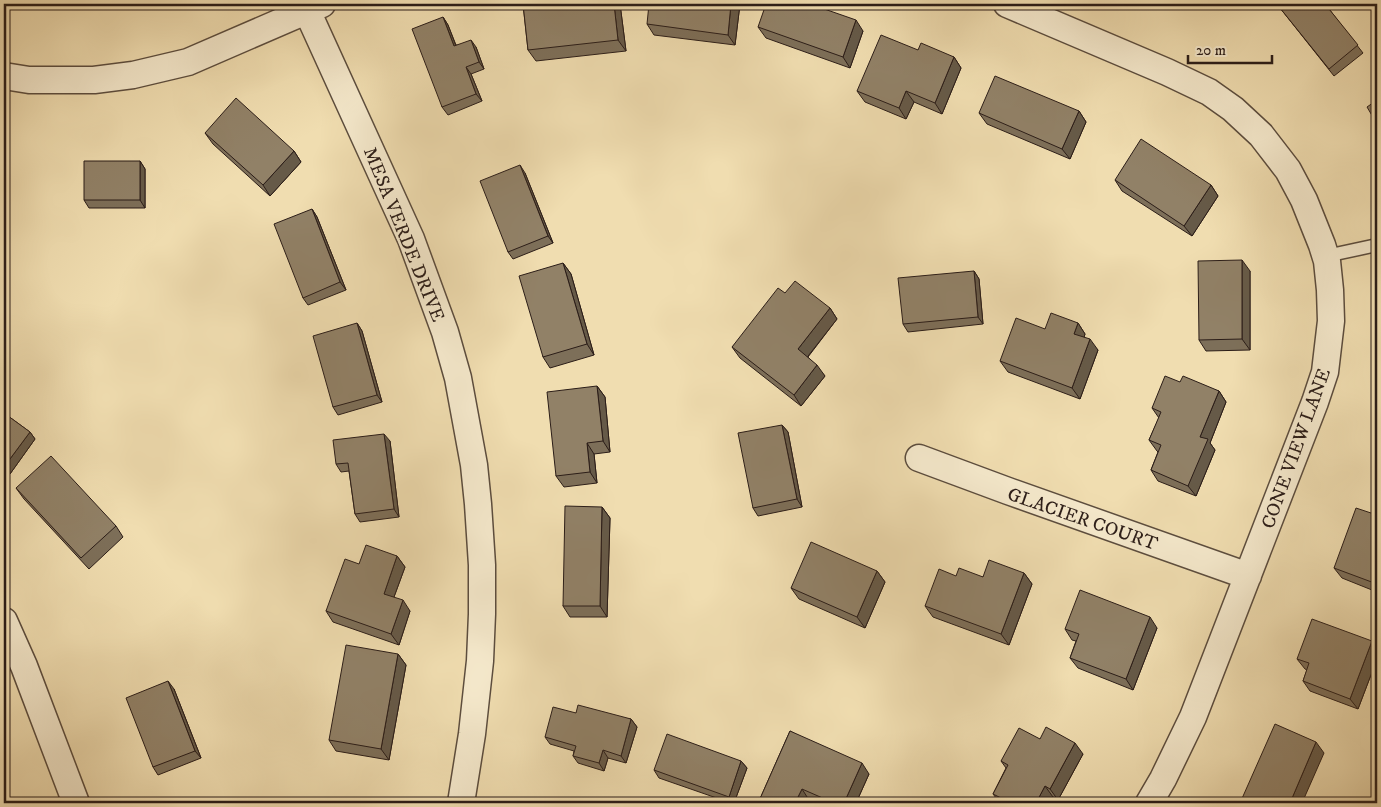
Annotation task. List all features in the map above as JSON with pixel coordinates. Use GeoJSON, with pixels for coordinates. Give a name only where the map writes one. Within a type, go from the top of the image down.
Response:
{"type":"FeatureCollection","features":[{"type":"Feature","properties":{"kind":"street","name":"CONE VIEW LANE"},"geometry":{"type":"LineString","coordinates":[[1007,4],[1167,72],[1209,92],[1233,109],[1261,135],[1288,170],[1304,200],[1326,256],[1331,321],[1325,372],[1193,717],[1163,779],[1149,803]]}},
{"type":"Feature","properties":{"kind":"street"},"geometry":{"type":"LineString","coordinates":[[4,76],[29,80],[94,80],[132,75],[188,62],[311,6]]}},
{"type":"Feature","properties":{"kind":"street","name":"MESA VERDE DRIVE"},"geometry":{"type":"LineString","coordinates":[[311,6],[411,240],[445,332],[458,378],[474,465],[482,565],[480,661],[472,734],[461,803]]}},
{"type":"Feature","properties":{"kind":"street","name":"GLACIER COURT"},"geometry":{"type":"LineString","coordinates":[[919,458],[1248,576]]}},
{"type":"Feature","properties":{"kind":"street"},"geometry":{"type":"LineString","coordinates":[[4,620],[24,666],[76,803]]}},
{"type":"Feature","properties":{"kind":"lane"},"geometry":{"type":"LineString","coordinates":[[1326,256],[1377,245]]}},
{"type":"Feature","properties":{"kind":"building"},"geometry":{"type":"Polygon","coordinates":[[[523,4],[614,4],[618,40],[528,50],[523,4]]]}},
{"type":"Feature","properties":{"kind":"building"},"geometry":{"type":"Polygon","coordinates":[[[649,4],[731,4],[728,35],[647,24],[649,4]]]}},
{"type":"Feature","properties":{"kind":"building"},"geometry":{"type":"Polygon","coordinates":[[[766,4],[810,4],[856,20],[843,57],[758,27],[766,4]]]}},
{"type":"Feature","properties":{"kind":"building"},"geometry":{"type":"Polygon","coordinates":[[[1285,4],[1325,4],[1358,45],[1329,69],[1280,8],[1285,4]]]}},
{"type":"Feature","properties":{"kind":"building"},"geometry":{"type":"Polygon","coordinates":[[[443,17],[454,46],[471,40],[479,62],[466,67],[476,94],[442,107],[412,29],[443,17]]]}},
{"type":"Feature","properties":{"kind":"building"},"geometry":{"type":"Polygon","coordinates":[[[881,35],[918,50],[921,43],[954,57],[935,103],[906,91],[899,108],[857,91],[881,35]]]}},
{"type":"Feature","properties":{"kind":"building"},"geometry":{"type":"Polygon","coordinates":[[[995,76],[1079,111],[1062,149],[979,113],[995,76]]]}},
{"type":"Feature","properties":{"kind":"building"},"geometry":{"type":"Polygon","coordinates":[[[236,98],[294,151],[263,185],[205,133],[236,98]]]}},
{"type":"Feature","properties":{"kind":"building"},"geometry":{"type":"Polygon","coordinates":[[[1377,100],[1377,124],[1367,107],[1377,100]]]}},
{"type":"Feature","properties":{"kind":"building"},"geometry":{"type":"Polygon","coordinates":[[[1141,139],[1211,185],[1184,226],[1115,180],[1141,139]]]}},
{"type":"Feature","properties":{"kind":"building"},"geometry":{"type":"Polygon","coordinates":[[[84,161],[140,161],[140,200],[84,200],[84,161]]]}},
{"type":"Feature","properties":{"kind":"building"},"geometry":{"type":"Polygon","coordinates":[[[520,165],[548,236],[508,252],[480,181],[520,165]]]}},
{"type":"Feature","properties":{"kind":"building"},"geometry":{"type":"Polygon","coordinates":[[[312,209],[340,282],[303,298],[274,224],[312,209]]]}},
{"type":"Feature","properties":{"kind":"building"},"geometry":{"type":"Polygon","coordinates":[[[1242,260],[1242,339],[1199,340],[1198,261],[1242,260]]]}},
{"type":"Feature","properties":{"kind":"building"},"geometry":{"type":"Polygon","coordinates":[[[563,263],[587,344],[543,357],[519,276],[563,263]]]}},
{"type":"Feature","properties":{"kind":"building"},"geometry":{"type":"Polygon","coordinates":[[[974,271],[978,317],[903,324],[898,278],[974,271]]]}},
{"type":"Feature","properties":{"kind":"building"},"geometry":{"type":"Polygon","coordinates":[[[795,281],[830,308],[798,349],[817,365],[794,395],[732,347],[778,288],[785,293],[795,281]]]}},
{"type":"Feature","properties":{"kind":"building"},"geometry":{"type":"Polygon","coordinates":[[[1051,313],[1078,323],[1074,334],[1090,339],[1072,388],[1000,361],[1016,318],[1045,329],[1051,313]]]}},
{"type":"Feature","properties":{"kind":"building"},"geometry":{"type":"Polygon","coordinates":[[[357,323],[377,395],[333,407],[313,336],[357,323]]]}},
{"type":"Feature","properties":{"kind":"building"},"geometry":{"type":"Polygon","coordinates":[[[1165,376],[1180,382],[1183,376],[1219,391],[1200,437],[1208,439],[1188,486],[1151,470],[1161,445],[1149,440],[1161,412],[1152,408],[1165,376]]]}},
{"type":"Feature","properties":{"kind":"building"},"geometry":{"type":"Polygon","coordinates":[[[597,386],[603,441],[587,443],[590,472],[556,476],[547,392],[597,386]]]}},
{"type":"Feature","properties":{"kind":"building"},"geometry":{"type":"Polygon","coordinates":[[[4,413],[30,432],[4,467],[4,413]]]}},
{"type":"Feature","properties":{"kind":"building"},"geometry":{"type":"Polygon","coordinates":[[[782,425],[797,499],[753,508],[738,433],[782,425]]]}},
{"type":"Feature","properties":{"kind":"building"},"geometry":{"type":"Polygon","coordinates":[[[384,434],[394,509],[355,514],[348,463],[336,464],[333,440],[384,434]]]}},
{"type":"Feature","properties":{"kind":"building"},"geometry":{"type":"Polygon","coordinates":[[[51,456],[116,526],[81,558],[16,488],[51,456]]]}},
{"type":"Feature","properties":{"kind":"building"},"geometry":{"type":"Polygon","coordinates":[[[565,506],[602,507],[600,606],[563,606],[565,506]]]}},
{"type":"Feature","properties":{"kind":"building"},"geometry":{"type":"Polygon","coordinates":[[[1356,508],[1377,515],[1377,584],[1334,568],[1356,508]]]}},
{"type":"Feature","properties":{"kind":"building"},"geometry":{"type":"Polygon","coordinates":[[[811,542],[877,571],[857,617],[791,588],[811,542]]]}},
{"type":"Feature","properties":{"kind":"building"},"geometry":{"type":"Polygon","coordinates":[[[366,545],[397,556],[384,594],[403,600],[391,634],[326,611],[345,559],[359,564],[366,545]]]}},
{"type":"Feature","properties":{"kind":"building"},"geometry":{"type":"Polygon","coordinates":[[[989,560],[1024,573],[1001,634],[925,606],[939,569],[956,576],[959,568],[983,577],[989,560]]]}},
{"type":"Feature","properties":{"kind":"building"},"geometry":{"type":"Polygon","coordinates":[[[1080,590],[1150,617],[1126,679],[1070,658],[1079,634],[1065,629],[1080,590]]]}},
{"type":"Feature","properties":{"kind":"building"},"geometry":{"type":"Polygon","coordinates":[[[1312,619],[1372,641],[1350,699],[1303,681],[1309,663],[1297,659],[1312,619]]]}},
{"type":"Feature","properties":{"kind":"building"},"geometry":{"type":"Polygon","coordinates":[[[346,645],[398,654],[381,749],[329,740],[346,645]]]}},
{"type":"Feature","properties":{"kind":"building"},"geometry":{"type":"Polygon","coordinates":[[[168,681],[195,751],[153,767],[126,698],[168,681]]]}},
{"type":"Feature","properties":{"kind":"building"},"geometry":{"type":"Polygon","coordinates":[[[578,705],[631,719],[621,756],[603,750],[599,763],[573,756],[576,746],[545,737],[553,707],[576,713],[578,705]]]}},
{"type":"Feature","properties":{"kind":"building"},"geometry":{"type":"Polygon","coordinates":[[[1275,724],[1316,742],[1290,803],[1240,803],[1275,724]]]}},
{"type":"Feature","properties":{"kind":"building"},"geometry":{"type":"Polygon","coordinates":[[[1046,727],[1075,743],[1050,789],[1045,786],[1036,803],[1011,803],[993,794],[1008,765],[1001,761],[1019,728],[1040,739],[1046,727]]]}},
{"type":"Feature","properties":{"kind":"building"},"geometry":{"type":"Polygon","coordinates":[[[790,731],[862,763],[844,803],[834,803],[802,789],[795,803],[764,803],[759,801],[790,731]]]}},
{"type":"Feature","properties":{"kind":"building"},"geometry":{"type":"Polygon","coordinates":[[[667,734],[741,761],[729,797],[654,770],[667,734]]]}}]}
